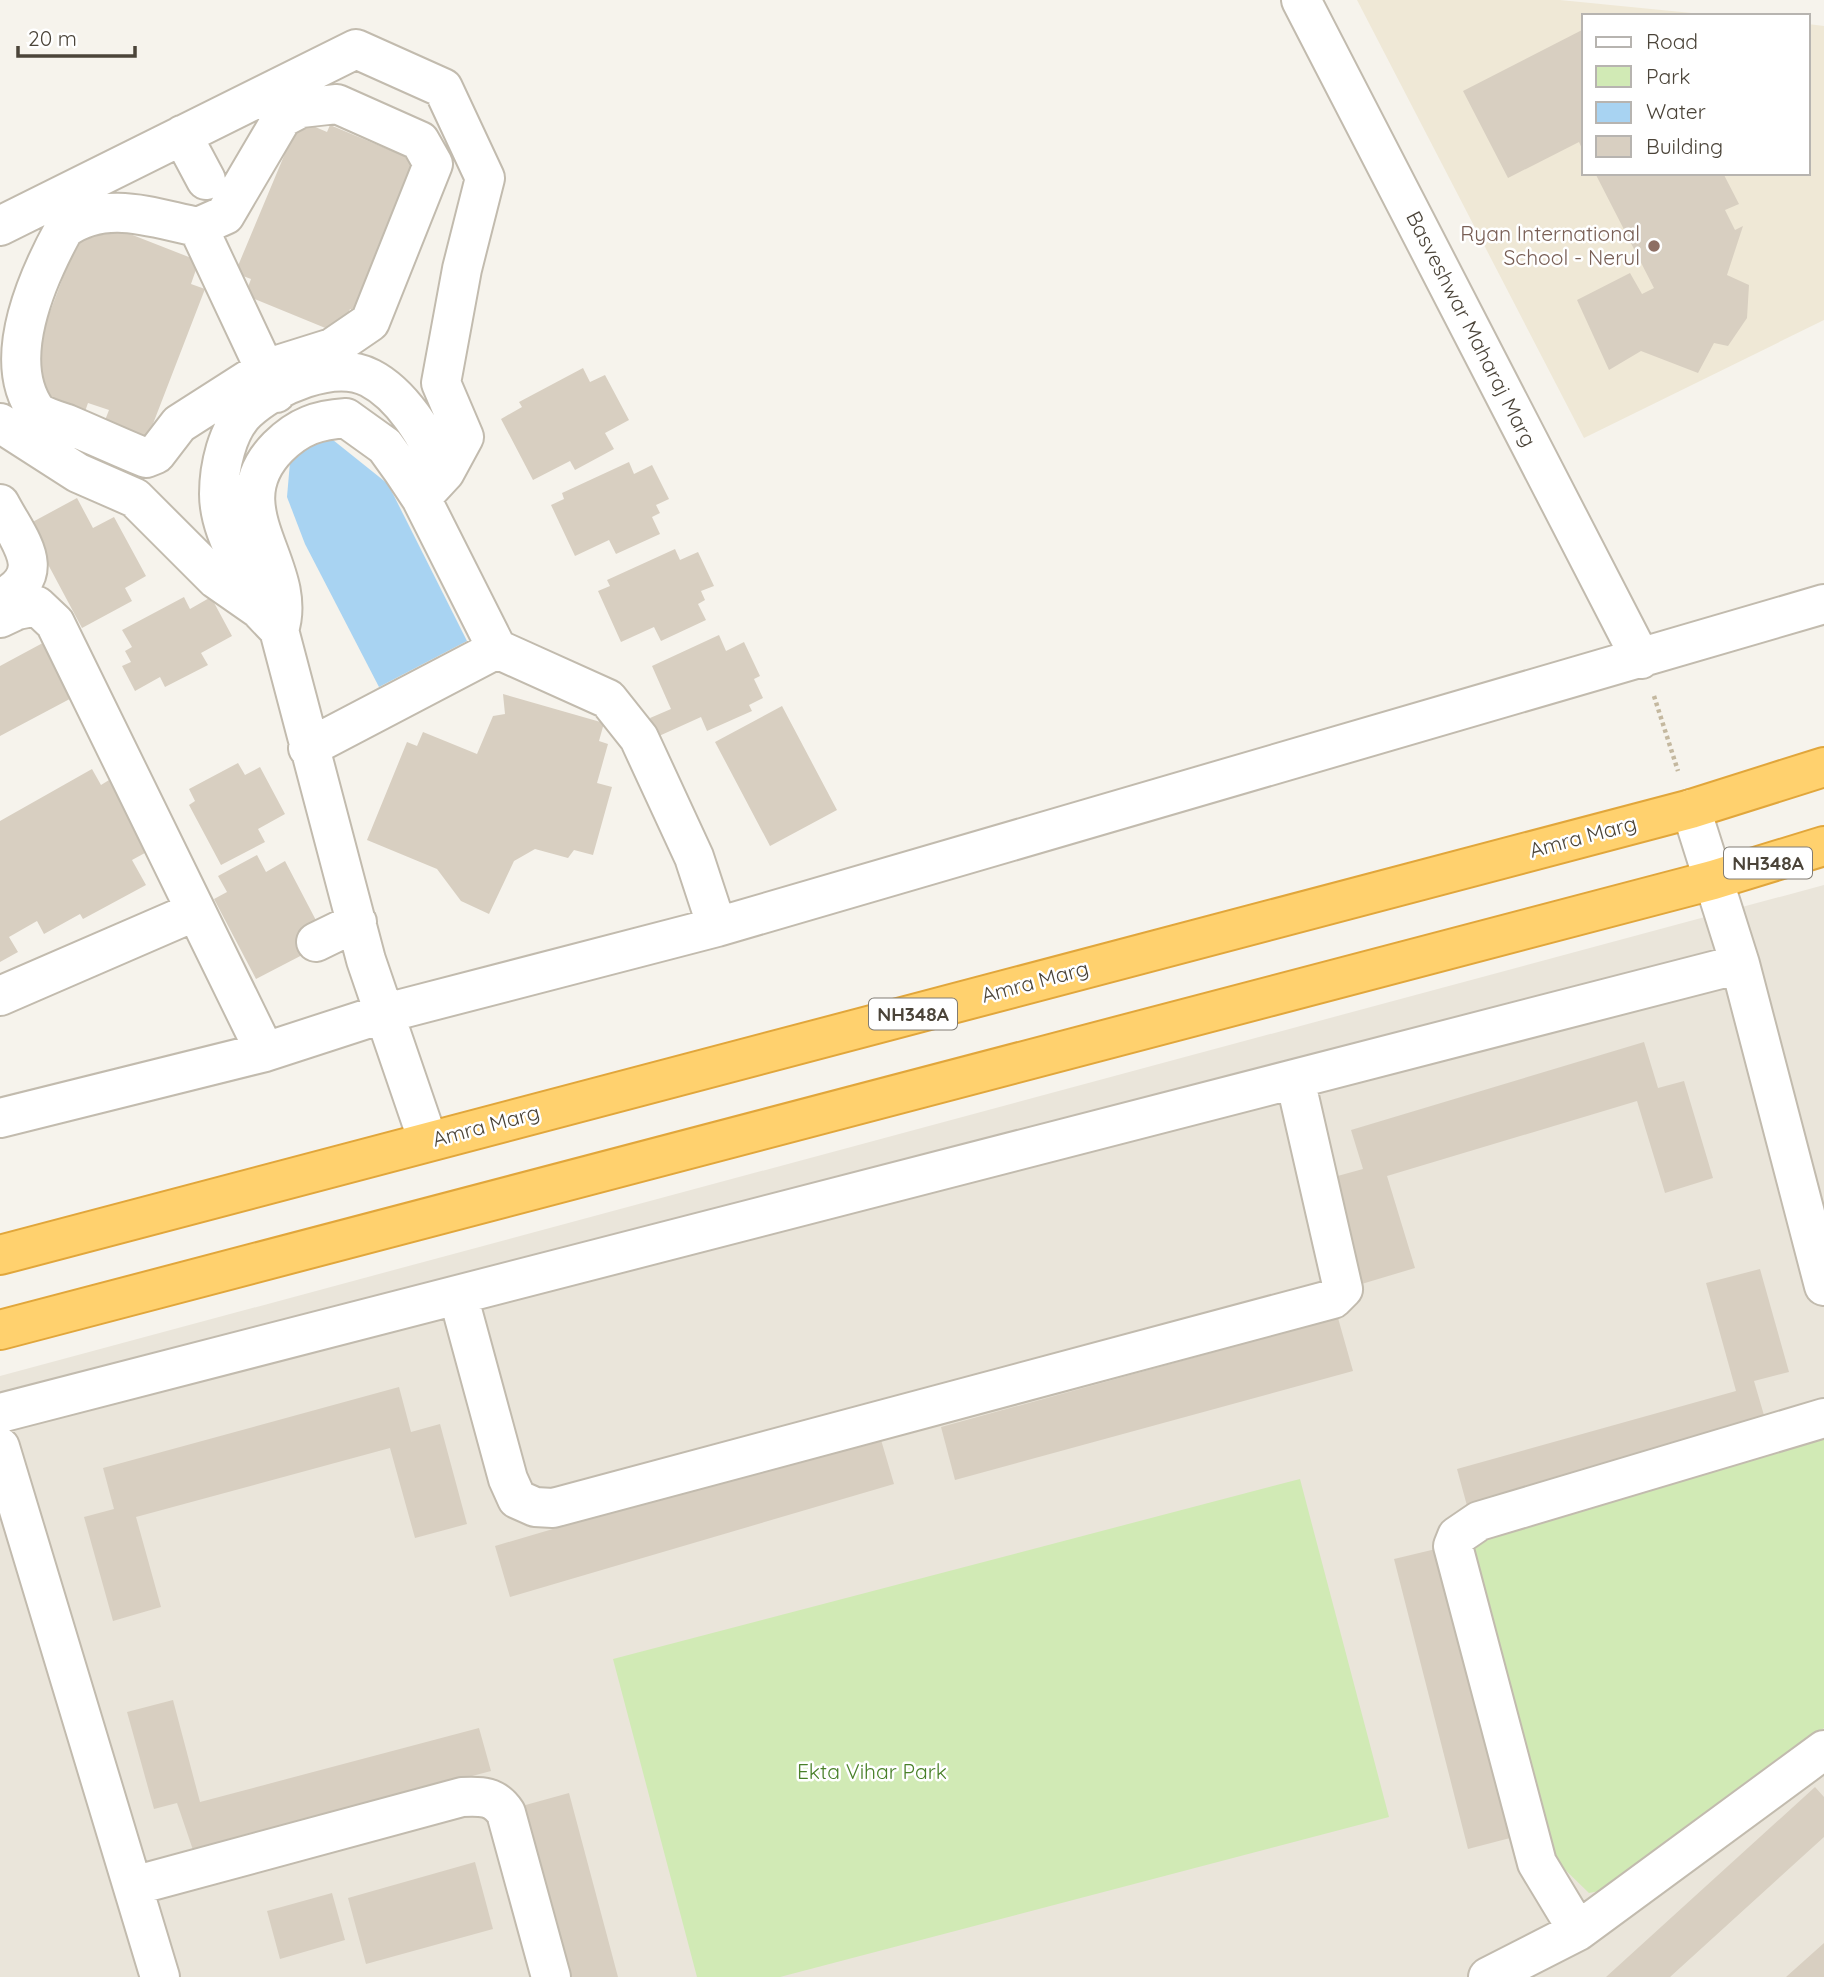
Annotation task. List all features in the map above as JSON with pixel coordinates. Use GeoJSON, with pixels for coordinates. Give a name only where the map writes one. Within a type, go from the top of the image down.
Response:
{"type":"FeatureCollection","features":[{"type":"Feature","properties":{"kind":"highway","name":"Amra Marg"},"geometry":{"type":"LineString","coordinates":[[0,1255],[1691,809],[1824,767]]}},
{"type":"Feature","properties":{"kind":"highway","name":"NH348A"},"geometry":{"type":"LineString","coordinates":[[0,1330],[1713,880],[1824,846]]}},
{"type":"Feature","properties":{"kind":"street","name":"Basveshwar Maharaj Marg"},"geometry":{"type":"LineString","coordinates":[[1301,0],[1641,659]]}},
{"type":"Feature","properties":{"kind":"street"},"geometry":{"type":"LineString","coordinates":[[0,226],[356,49],[443,88],[485,178],[463,269],[441,383],[464,438],[433,485]]}},
{"type":"Feature","properties":{"kind":"street"},"geometry":{"type":"LineString","coordinates":[[337,104],[420,141],[433,164],[370,322],[332,348],[179,424],[156,454],[146,458],[38,412],[23,396],[13,376],[9,354],[15,318],[64,229],[75,221],[112,210],[198,227],[225,215],[282,118],[301,108],[337,104]]}},
{"type":"Feature","properties":{"kind":"street"},"geometry":{"type":"LineString","coordinates":[[182,135],[206,180]]}},
{"type":"Feature","properties":{"kind":"street"},"geometry":{"type":"LineString","coordinates":[[198,227],[270,381]]}},
{"type":"Feature","properties":{"kind":"street"},"geometry":{"type":"LineString","coordinates":[[428,1141],[382,1014],[269,619],[225,527],[219,495],[227,442],[246,411],[270,381],[345,372],[369,377],[401,404],[427,439],[433,485],[497,649],[608,699],[639,738],[694,857],[717,927]]}},
{"type":"Feature","properties":{"kind":"street"},"geometry":{"type":"LineString","coordinates":[[0,423],[78,473],[135,498],[216,579],[269,619],[283,617],[276,578],[253,502],[263,462],[290,435],[316,421],[346,418],[433,485]]}},
{"type":"Feature","properties":{"kind":"street"},"geometry":{"type":"LineString","coordinates":[[0,504],[28,558],[29,577],[19,590],[0,599]]}},
{"type":"Feature","properties":{"kind":"street"},"geometry":{"type":"LineString","coordinates":[[0,1118],[265,1052],[382,1014],[717,927],[1824,604]]}},
{"type":"Feature","properties":{"kind":"street"},"geometry":{"type":"LineString","coordinates":[[0,618],[17,610],[37,606],[55,623],[265,1052]]}},
{"type":"Feature","properties":{"kind":"street"},"geometry":{"type":"LineString","coordinates":[[308,748],[497,649]]}},
{"type":"Feature","properties":{"kind":"street"},"geometry":{"type":"LineString","coordinates":[[1691,809],[1740,964],[1824,1286]]}},
{"type":"Feature","properties":{"kind":"street"},"geometry":{"type":"LineString","coordinates":[[0,996],[196,911]]}},
{"type":"Feature","properties":{"kind":"street"},"geometry":{"type":"LineString","coordinates":[[316,942],[357,922]]}},
{"type":"Feature","properties":{"kind":"street"},"geometry":{"type":"LineString","coordinates":[[0,1413],[1740,964]]}},
{"type":"Feature","properties":{"kind":"street"},"geometry":{"type":"LineString","coordinates":[[458,1295],[508,1479],[517,1499],[535,1507],[553,1508],[1334,1299],[1343,1289],[1295,1079]]}},
{"type":"Feature","properties":{"kind":"street"},"geometry":{"type":"LineString","coordinates":[[1578,1931],[1537,1863],[1453,1546],[1457,1536],[1479,1521],[1824,1418]]}},
{"type":"Feature","properties":{"kind":"street"},"geometry":{"type":"LineString","coordinates":[[0,1447],[160,1977]]}},
{"type":"Feature","properties":{"kind":"street"},"geometry":{"type":"LineString","coordinates":[[1488,1977],[1578,1931],[1824,1750]]}},
{"type":"Feature","properties":{"kind":"street"},"geometry":{"type":"LineString","coordinates":[[133,1886],[462,1797],[481,1796],[499,1802],[506,1813],[551,1977]]}},
{"type":"Feature","properties":{"kind":"path"},"geometry":{"type":"LineString","coordinates":[[1641,659],[1691,809]]}},
{"type":"Feature","properties":{"kind":"shaded area","name":"Ryan International School - Nerul"},"geometry":{"type":"Polygon","coordinates":[[[1357,0],[1560,0],[1702,14],[1582,14],[1582,175],[1810,175],[1810,24],[1824,26],[1824,320],[1584,438],[1357,0]]]}},
{"type":"Feature","properties":{"kind":"shaded area"},"geometry":{"type":"Polygon","coordinates":[[[1824,885],[1824,1977],[0,1977],[0,1376],[1824,885]]]}},
{"type":"Feature","properties":{"kind":"green space"},"geometry":{"type":"Polygon","coordinates":[[[1824,1430],[1824,1728],[1610,1889],[1589,1893],[1553,1858],[1466,1542],[1824,1430]]]}},
{"type":"Feature","properties":{"kind":"green space","name":"Ekta Vihar Park"},"geometry":{"type":"Polygon","coordinates":[[[1300,1479],[1389,1817],[780,1977],[697,1977],[613,1659],[1300,1479]]]}},
{"type":"Feature","properties":{"kind":"water"},"geometry":{"type":"Polygon","coordinates":[[[333,440],[388,484],[467,641],[379,687],[305,544],[287,497],[290,462],[309,444],[333,440]]]}},
{"type":"Feature","properties":{"kind":"building"},"geometry":{"type":"Polygon","coordinates":[[[1582,30],[1582,149],[1579,142],[1508,178],[1463,91],[1582,30]]]}},
{"type":"Feature","properties":{"kind":"building"},"geometry":{"type":"Polygon","coordinates":[[[299,120],[327,132],[330,125],[421,163],[359,313],[350,309],[340,334],[245,295],[251,279],[235,273],[299,120]]]}},
{"type":"Feature","properties":{"kind":"building"},"geometry":{"type":"Polygon","coordinates":[[[1596,175],[1724,175],[1739,204],[1725,210],[1735,230],[1743,226],[1727,275],[1749,285],[1747,318],[1728,346],[1714,343],[1698,373],[1641,351],[1609,370],[1577,300],[1630,273],[1642,294],[1654,288],[1596,175]]]}},
{"type":"Feature","properties":{"kind":"building"},"geometry":{"type":"Polygon","coordinates":[[[107,225],[199,261],[191,284],[205,289],[151,429],[154,448],[102,428],[109,410],[88,403],[82,420],[43,405],[48,390],[24,381],[82,227],[104,235],[107,225]]]}},
{"type":"Feature","properties":{"kind":"building"},"geometry":{"type":"Polygon","coordinates":[[[583,368],[590,382],[605,375],[629,420],[605,433],[614,449],[575,470],[570,461],[533,480],[501,419],[522,407],[519,402],[583,368]]]}},
{"type":"Feature","properties":{"kind":"building"},"geometry":{"type":"Polygon","coordinates":[[[629,462],[634,474],[652,465],[669,499],[656,505],[660,513],[652,517],[660,534],[616,554],[609,540],[575,556],[551,505],[564,499],[562,493],[629,462]]]}},
{"type":"Feature","properties":{"kind":"building"},"geometry":{"type":"Polygon","coordinates":[[[77,498],[93,528],[114,517],[146,576],[125,588],[132,601],[82,628],[27,525],[77,498]]]}},
{"type":"Feature","properties":{"kind":"building"},"geometry":{"type":"Polygon","coordinates":[[[675,549],[680,560],[698,552],[714,586],[701,591],[705,600],[698,604],[706,620],[661,641],[654,627],[621,642],[598,591],[610,586],[607,580],[675,549]]]}},
{"type":"Feature","properties":{"kind":"building"},"geometry":{"type":"Polygon","coordinates":[[[184,597],[190,609],[211,597],[232,636],[201,653],[208,665],[165,687],[160,677],[135,691],[122,666],[131,662],[125,651],[132,647],[122,630],[184,597]]]}},
{"type":"Feature","properties":{"kind":"building"},"geometry":{"type":"Polygon","coordinates":[[[719,635],[726,651],[744,642],[760,676],[754,679],[763,698],[749,705],[752,711],[707,731],[701,717],[659,736],[650,718],[671,709],[652,666],[719,635]]]}},
{"type":"Feature","properties":{"kind":"building"},"geometry":{"type":"Polygon","coordinates":[[[52,638],[81,693],[0,736],[0,666],[52,638]]]}},
{"type":"Feature","properties":{"kind":"building"},"geometry":{"type":"Polygon","coordinates":[[[503,694],[604,723],[599,741],[608,744],[597,783],[612,787],[593,855],[574,850],[568,858],[535,849],[514,861],[489,914],[461,901],[437,869],[367,840],[407,742],[417,746],[423,732],[477,754],[493,716],[505,714],[503,694]]]}},
{"type":"Feature","properties":{"kind":"building"},"geometry":{"type":"Polygon","coordinates":[[[782,706],[837,810],[770,846],[715,742],[782,706]]]}},
{"type":"Feature","properties":{"kind":"building"},"geometry":{"type":"Polygon","coordinates":[[[238,763],[245,775],[260,767],[285,814],[258,829],[265,842],[221,865],[189,805],[195,801],[189,789],[238,763]]]}},
{"type":"Feature","properties":{"kind":"building"},"geometry":{"type":"Polygon","coordinates":[[[92,769],[101,785],[114,777],[154,848],[132,860],[146,885],[83,919],[80,914],[44,934],[37,921],[9,937],[18,952],[0,962],[0,821],[92,769]]]}},
{"type":"Feature","properties":{"kind":"building"},"geometry":{"type":"Polygon","coordinates":[[[257,855],[266,872],[285,861],[320,928],[308,952],[256,979],[214,899],[227,892],[218,876],[257,855]]]}},
{"type":"Feature","properties":{"kind":"building"},"geometry":{"type":"Polygon","coordinates":[[[1644,1042],[1658,1088],[1684,1081],[1713,1178],[1665,1193],[1637,1101],[1387,1176],[1415,1268],[1355,1286],[1323,1180],[1363,1169],[1351,1130],[1644,1042]]]}},
{"type":"Feature","properties":{"kind":"building"},"geometry":{"type":"Polygon","coordinates":[[[1760,1269],[1789,1372],[1754,1381],[1768,1429],[1469,1513],[1457,1469],[1736,1391],[1706,1283],[1760,1269]]]}},
{"type":"Feature","properties":{"kind":"building"},"geometry":{"type":"Polygon","coordinates":[[[1338,1318],[1353,1371],[955,1480],[941,1427],[1338,1318]]]}},
{"type":"Feature","properties":{"kind":"building"},"geometry":{"type":"Polygon","coordinates":[[[399,1387],[411,1432],[440,1424],[467,1524],[415,1538],[390,1448],[136,1517],[161,1607],[113,1621],[84,1517],[114,1509],[103,1468],[399,1387]]]}},
{"type":"Feature","properties":{"kind":"building"},"geometry":{"type":"Polygon","coordinates":[[[879,1433],[894,1484],[510,1597],[495,1546],[879,1433]]]}},
{"type":"Feature","properties":{"kind":"building"},"geometry":{"type":"Polygon","coordinates":[[[1440,1548],[1514,1837],[1468,1849],[1394,1559],[1440,1548]]]}},
{"type":"Feature","properties":{"kind":"building"},"geometry":{"type":"Polygon","coordinates":[[[173,1700],[200,1802],[479,1728],[491,1771],[193,1850],[177,1803],[154,1809],[127,1712],[173,1700]]]}},
{"type":"Feature","properties":{"kind":"building"},"geometry":{"type":"Polygon","coordinates":[[[1815,1787],[1824,1797],[1824,1837],[1670,1977],[1606,1977],[1815,1787]]]}},
{"type":"Feature","properties":{"kind":"building"},"geometry":{"type":"Polygon","coordinates":[[[569,1793],[618,1977],[568,1977],[522,1806],[569,1793]]]}},
{"type":"Feature","properties":{"kind":"building"},"geometry":{"type":"Polygon","coordinates":[[[475,1862],[493,1929],[366,1964],[348,1898],[475,1862]]]}},
{"type":"Feature","properties":{"kind":"building"},"geometry":{"type":"Polygon","coordinates":[[[332,1893],[345,1940],[280,1959],[267,1911],[332,1893]]]}},
{"type":"Feature","properties":{"kind":"building"},"geometry":{"type":"Polygon","coordinates":[[[1824,1943],[1824,1977],[1786,1977],[1824,1943]]]}},
{"type":"Feature","properties":{"kind":"place","name":"Ryan International School - Nerul"},"geometry":{"type":"Point","coordinates":[1654,246]}}]}
